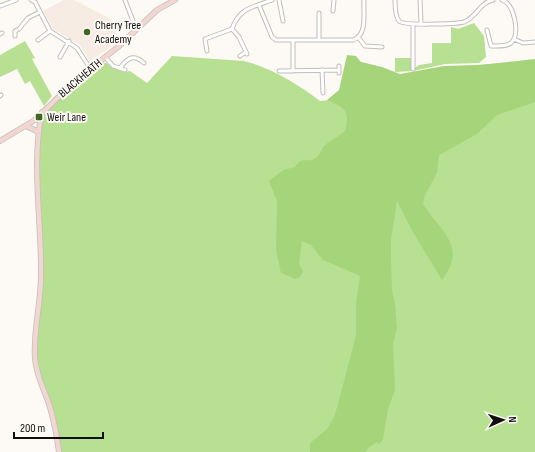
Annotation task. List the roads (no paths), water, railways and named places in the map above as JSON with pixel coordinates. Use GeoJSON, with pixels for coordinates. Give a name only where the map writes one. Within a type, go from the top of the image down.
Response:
{"type":"FeatureCollection","features":[{"type":"Feature","properties":{"kind":"street"},"geometry":{"type":"LineString","coordinates":[[0,6],[16,0]]}},
{"type":"Feature","properties":{"kind":"street"},"geometry":{"type":"LineString","coordinates":[[30,0],[35,1],[50,31],[69,41],[77,48],[90,68]]}},
{"type":"Feature","properties":{"kind":"street"},"geometry":{"type":"LineString","coordinates":[[125,0],[136,30]]}},
{"type":"Feature","properties":{"kind":"street","name":"BLACKHEATH"},"geometry":{"type":"LineString","coordinates":[[0,141],[26,126],[61,93],[105,57],[157,10],[175,0]]}},
{"type":"Feature","properties":{"kind":"street"},"geometry":{"type":"LineString","coordinates":[[207,49],[205,39],[232,28],[236,17],[244,10],[272,0]]}},
{"type":"Feature","properties":{"kind":"street"},"geometry":{"type":"LineString","coordinates":[[279,0],[283,21]]}},
{"type":"Feature","properties":{"kind":"street"},"geometry":{"type":"LineString","coordinates":[[334,0],[334,10]]}},
{"type":"Feature","properties":{"kind":"street"},"geometry":{"type":"LineString","coordinates":[[258,5],[272,37],[278,40],[352,40],[358,37],[363,31],[364,0]]}},
{"type":"Feature","properties":{"kind":"street"},"geometry":{"type":"LineString","coordinates":[[395,0],[396,13],[399,21],[402,23],[413,24],[455,23],[470,20],[484,3],[493,0]]}},
{"type":"Feature","properties":{"kind":"street"},"geometry":{"type":"LineString","coordinates":[[420,0],[421,23]]}},
{"type":"Feature","properties":{"kind":"street"},"geometry":{"type":"LineString","coordinates":[[488,30],[491,46],[495,44],[508,45],[514,39],[513,10],[502,0]]}},
{"type":"Feature","properties":{"kind":"street"},"geometry":{"type":"LineString","coordinates":[[15,31],[19,29],[28,18],[40,12]]}},
{"type":"Feature","properties":{"kind":"street"},"geometry":{"type":"LineString","coordinates":[[319,13],[319,40]]}},
{"type":"Feature","properties":{"kind":"street"},"geometry":{"type":"LineString","coordinates":[[319,21],[324,21]]}},
{"type":"Feature","properties":{"kind":"street"},"geometry":{"type":"LineString","coordinates":[[455,23],[455,29]]}},
{"type":"Feature","properties":{"kind":"street"},"geometry":{"type":"LineString","coordinates":[[413,24],[414,66]]}},
{"type":"Feature","properties":{"kind":"street"},"geometry":{"type":"LineString","coordinates":[[10,28],[15,31]]}},
{"type":"Feature","properties":{"kind":"street"},"geometry":{"type":"LineString","coordinates":[[232,28],[239,38],[246,53],[240,56]]}},
{"type":"Feature","properties":{"kind":"street"},"geometry":{"type":"LineString","coordinates":[[15,31],[15,36]]}},
{"type":"Feature","properties":{"kind":"street"},"geometry":{"type":"LineString","coordinates":[[38,40],[50,31]]}},
{"type":"Feature","properties":{"kind":"street"},"geometry":{"type":"LineString","coordinates":[[358,37],[365,46],[377,50],[382,47]]}},
{"type":"Feature","properties":{"kind":"street"},"geometry":{"type":"LineString","coordinates":[[514,39],[522,43],[535,42]]}},
{"type":"Feature","properties":{"kind":"street"},"geometry":{"type":"LineString","coordinates":[[59,56],[69,41]]}},
{"type":"Feature","properties":{"kind":"street"},"geometry":{"type":"LineString","coordinates":[[293,41],[293,71]]}},
{"type":"Feature","properties":{"kind":"street"},"geometry":{"type":"LineString","coordinates":[[140,59],[143,56]]}},
{"type":"Feature","properties":{"kind":"street"},"geometry":{"type":"LineString","coordinates":[[105,57],[113,66],[125,70]]}},
{"type":"Feature","properties":{"kind":"street"},"geometry":{"type":"LineString","coordinates":[[120,68],[129,58],[134,57],[140,59],[144,63]]}},
{"type":"Feature","properties":{"kind":"street"},"geometry":{"type":"LineString","coordinates":[[279,71],[322,70],[339,72],[339,66]]}},
{"type":"Feature","properties":{"kind":"street"},"geometry":{"type":"LineString","coordinates":[[319,90],[323,92],[322,70]]}},
{"type":"Feature","properties":{"kind":"street"},"geometry":{"type":"LineString","coordinates":[[42,112],[39,132],[41,279],[35,358],[39,377],[49,404],[57,436],[59,452]]}},
{"type":"Feature","properties":{"kind":"street"},"geometry":{"type":"LineString","coordinates":[[26,126],[39,132]]}},
{"type":"Feature","properties":{"kind":"place","name":"Cherry Tree Academy"},"geometry":{"type":"Point","coordinates":[87,32]}},
{"type":"Feature","properties":{"kind":"place","name":"Weir Lane"},"geometry":{"type":"Point","coordinates":[39,117]}}]}
